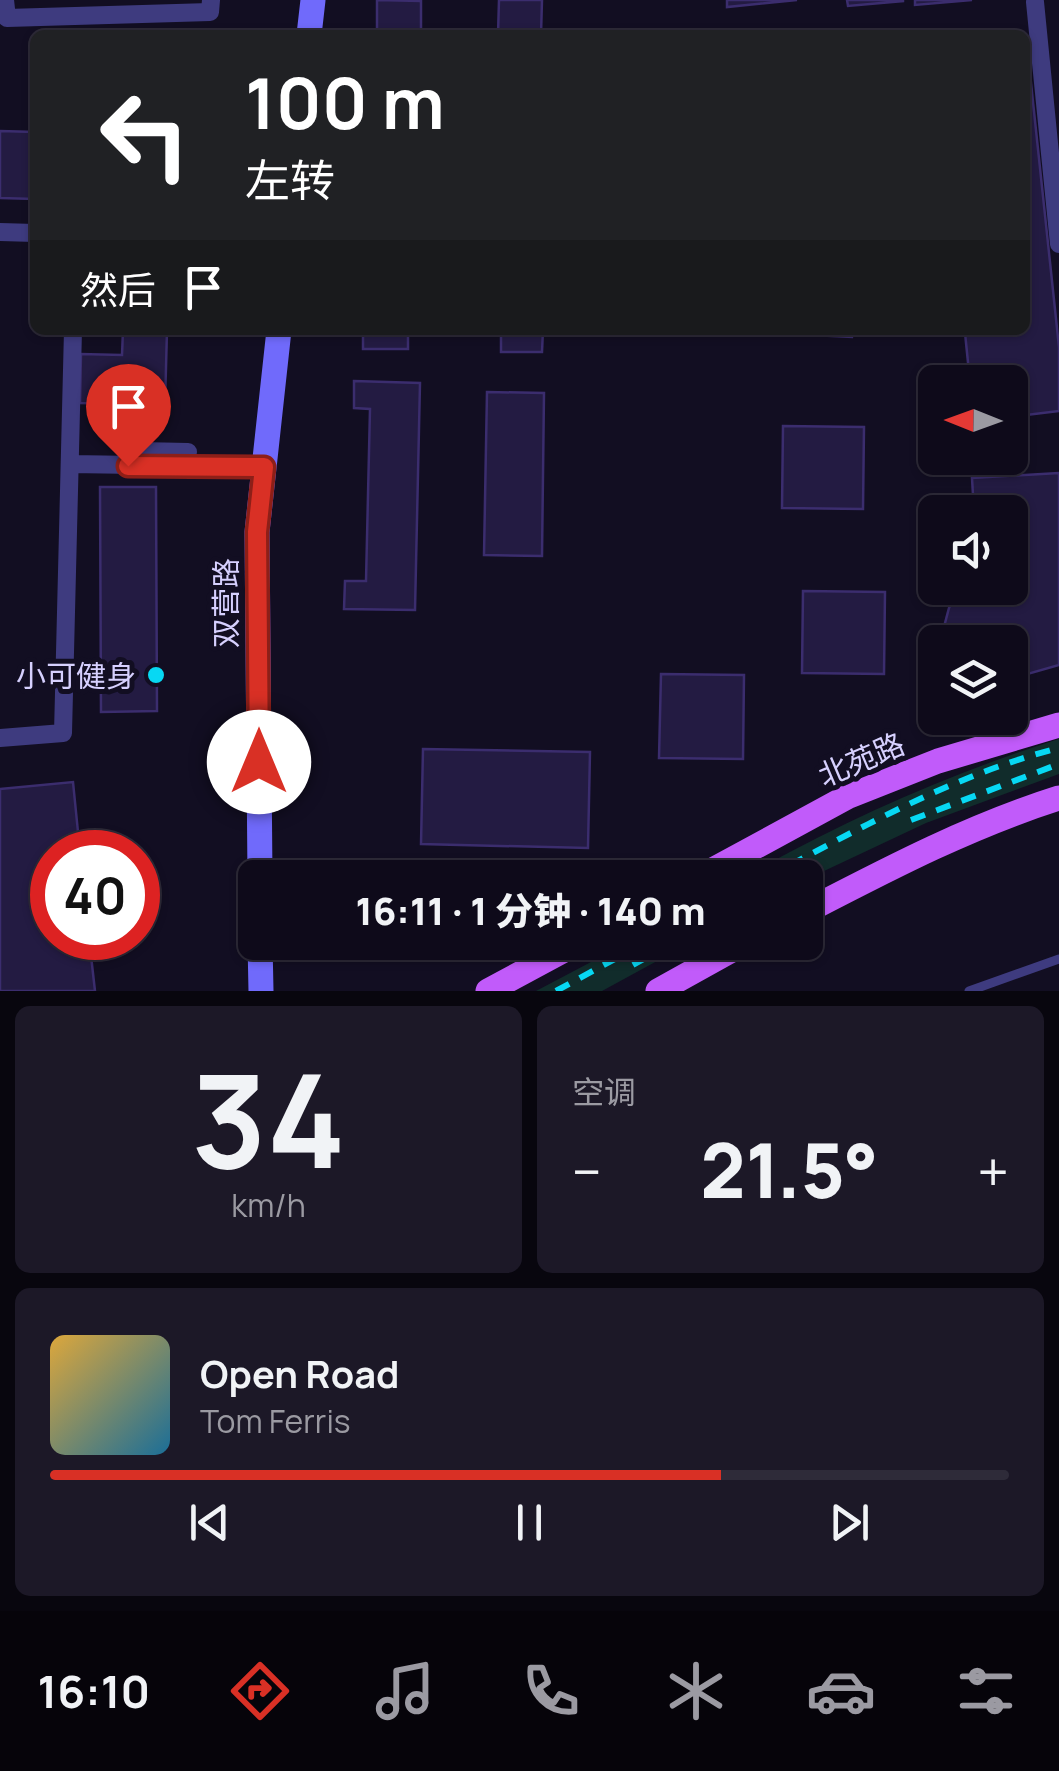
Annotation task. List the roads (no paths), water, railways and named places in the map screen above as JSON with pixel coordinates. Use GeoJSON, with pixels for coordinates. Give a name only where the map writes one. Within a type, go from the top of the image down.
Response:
{"type":"FeatureCollection","features":[{"type":"Feature","properties":{"kind":"main road","name":"北苑路"},"geometry":{"type":"LineString","coordinates":[[731,860],[847,797],[938,761],[1059,725]]}},
{"type":"Feature","properties":{"kind":"main road"},"geometry":{"type":"LineString","coordinates":[[823,903],[1010,813],[1059,798]]}},
{"type":"Feature","properties":{"kind":"main road"},"geometry":{"type":"LineString","coordinates":[[488,991],[546,960]]}},
{"type":"Feature","properties":{"kind":"main road"},"geometry":{"type":"LineString","coordinates":[[658,991],[714,960]]}},
{"type":"Feature","properties":{"kind":"street"},"geometry":{"type":"LineString","coordinates":[[5,0],[7,18],[210,12],[211,0]]}},
{"type":"Feature","properties":{"kind":"street"},"geometry":{"type":"LineString","coordinates":[[310,30],[313,0]]}},
{"type":"Feature","properties":{"kind":"street"},"geometry":{"type":"LineString","coordinates":[[1035,1],[1059,244]]}},
{"type":"Feature","properties":{"kind":"street"},"geometry":{"type":"LineString","coordinates":[[0,232],[30,233]]}},
{"type":"Feature","properties":{"kind":"street"},"geometry":{"type":"LineString","coordinates":[[0,738],[64,733],[73,335]]}},
{"type":"Feature","properties":{"kind":"street","name":"双营路"},"geometry":{"type":"LineString","coordinates":[[260,860],[257,532],[278,335]]}},
{"type":"Feature","properties":{"kind":"street"},"geometry":{"type":"LineString","coordinates":[[140,451],[188,452]]}},
{"type":"Feature","properties":{"kind":"street"},"geometry":{"type":"LineString","coordinates":[[70,464],[264,467]]}},
{"type":"Feature","properties":{"kind":"street"},"geometry":{"type":"LineString","coordinates":[[260,960],[261,991]]}},
{"type":"Feature","properties":{"kind":"lane"},"geometry":{"type":"LineString","coordinates":[[969,991],[1059,959]]}},
{"type":"Feature","properties":{"kind":"railway"},"geometry":{"type":"LineString","coordinates":[[800,860],[946,787],[1059,748]]}},
{"type":"Feature","properties":{"kind":"railway"},"geometry":{"type":"LineString","coordinates":[[911,820],[1059,764]]}},
{"type":"Feature","properties":{"kind":"railway"},"geometry":{"type":"LineString","coordinates":[[556,991],[613,960]]}},
{"type":"Feature","properties":{"kind":"railway"},"geometry":{"type":"LineString","coordinates":[[633,965],[642,960]]}},
{"type":"Feature","properties":{"kind":"place","name":"小可健身"},"geometry":{"type":"Point","coordinates":[156,675]}}]}
